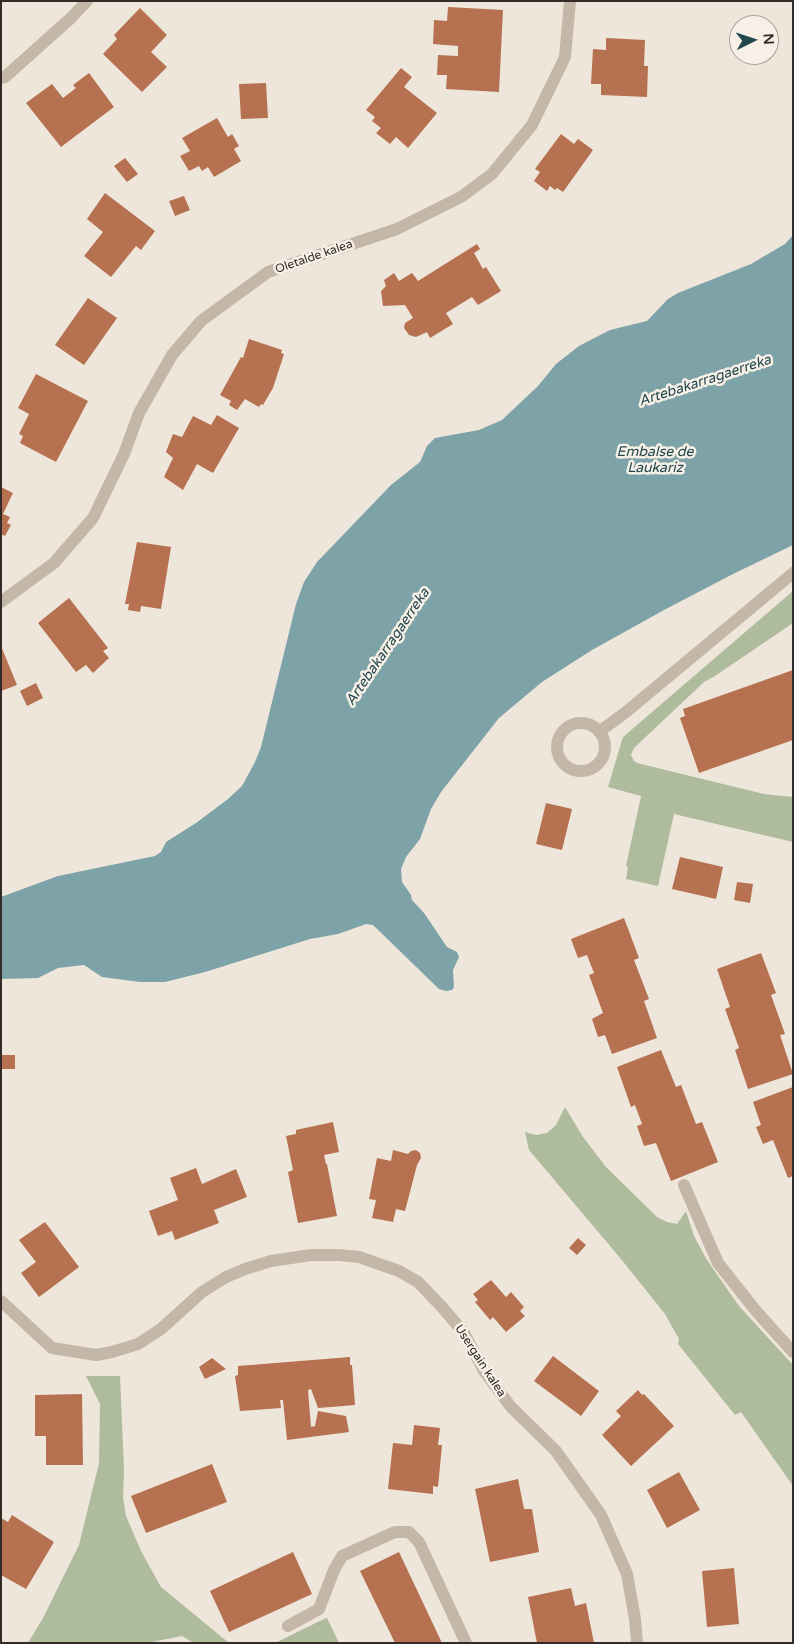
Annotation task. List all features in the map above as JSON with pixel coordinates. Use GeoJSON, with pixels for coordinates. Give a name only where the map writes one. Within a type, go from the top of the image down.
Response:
{"type":"FeatureCollection","features":[{"type":"Feature","properties":{"kind":"street"},"geometry":{"type":"LineString","coordinates":[[1,78],[5,77],[87,1]]}},
{"type":"Feature","properties":{"kind":"street","name":"Oletalde kalea"},"geometry":{"type":"LineString","coordinates":[[1,602],[54,563],[93,518],[124,454],[139,412],[172,355],[201,321],[268,272],[397,229],[461,197],[492,174],[532,125],[565,57],[570,1]]}},
{"type":"Feature","properties":{"kind":"street"},"geometry":{"type":"LineString","coordinates":[[599,732],[626,712],[793,573]]}},
{"type":"Feature","properties":{"kind":"street"},"geometry":{"type":"LineString","coordinates":[[684,1185],[718,1263],[756,1311],[793,1352]]}},
{"type":"Feature","properties":{"kind":"street","name":"Usergain kalea"},"geometry":{"type":"LineString","coordinates":[[1,1301],[5,1302],[52,1348],[96,1355],[138,1344],[160,1329],[202,1292],[226,1277],[271,1261],[311,1255],[339,1255],[359,1257],[399,1271],[418,1282],[464,1333],[484,1371],[511,1407],[556,1451],[601,1515],[627,1574],[637,1643]]}},
{"type":"Feature","properties":{"kind":"street"},"geometry":{"type":"LineString","coordinates":[[288,1626],[319,1609],[334,1570],[342,1556],[395,1532],[409,1532],[419,1542],[466,1643]]}},
{"type":"Feature","properties":{"kind":"green space"},"geometry":{"type":"Polygon","coordinates":[[[793,591],[793,623],[704,682],[634,748],[631,755],[637,763],[764,794],[793,797],[793,842],[674,814],[658,886],[626,879],[628,867],[626,866],[641,796],[608,787],[623,737],[793,591]]]}},
{"type":"Feature","properties":{"kind":"green space"},"geometry":{"type":"Polygon","coordinates":[[[565,1107],[583,1137],[606,1167],[657,1217],[677,1224],[686,1211],[694,1236],[707,1260],[739,1306],[793,1365],[793,1486],[741,1412],[735,1415],[678,1344],[679,1339],[665,1314],[529,1150],[525,1132],[536,1135],[547,1133],[556,1125],[565,1107]]]}},
{"type":"Feature","properties":{"kind":"green space"},"geometry":{"type":"Polygon","coordinates":[[[86,1376],[120,1376],[124,1470],[123,1497],[126,1516],[141,1551],[161,1587],[229,1643],[194,1643],[182,1636],[147,1643],[28,1643],[43,1618],[79,1545],[99,1463],[100,1404],[86,1376]]]}},
{"type":"Feature","properties":{"kind":"green space"},"geometry":{"type":"Polygon","coordinates":[[[326,1618],[339,1643],[275,1643],[326,1618]]]}},
{"type":"Feature","properties":{"kind":"water","name":"Embalse de Laukariz"},"geometry":{"type":"Polygon","coordinates":[[[793,235],[793,545],[664,610],[592,650],[542,682],[499,718],[441,792],[431,809],[420,839],[406,857],[401,869],[402,882],[411,895],[412,900],[424,913],[447,947],[457,952],[459,957],[453,970],[454,987],[452,990],[439,989],[373,925],[366,924],[338,934],[310,939],[205,972],[165,982],[140,982],[102,977],[84,965],[58,968],[38,978],[1,979],[1,897],[58,876],[155,856],[161,852],[166,842],[196,823],[242,786],[261,747],[296,604],[304,582],[317,562],[391,485],[420,462],[427,446],[435,438],[479,430],[502,420],[538,386],[556,364],[579,346],[610,330],[647,321],[668,299],[678,293],[751,264],[785,244],[793,235]]]}},
{"type":"Feature","properties":{"kind":"building"},"geometry":{"type":"Polygon","coordinates":[[[448,7],[503,10],[499,92],[446,89],[447,75],[437,75],[438,55],[458,56],[458,46],[433,44],[434,20],[447,21],[448,7]]]}},
{"type":"Feature","properties":{"kind":"building"},"geometry":{"type":"Polygon","coordinates":[[[140,8],[167,35],[151,52],[167,67],[142,92],[103,54],[117,39],[114,35],[140,8]]]}},
{"type":"Feature","properties":{"kind":"building"},"geometry":{"type":"Polygon","coordinates":[[[606,38],[645,40],[644,66],[648,66],[647,97],[601,95],[601,84],[591,84],[593,49],[606,50],[606,38]]]}},
{"type":"Feature","properties":{"kind":"building"},"geometry":{"type":"Polygon","coordinates":[[[401,68],[412,77],[404,87],[437,113],[408,148],[396,137],[390,144],[376,133],[381,128],[372,121],[375,117],[366,110],[401,68]]]}},
{"type":"Feature","properties":{"kind":"building"},"geometry":{"type":"Polygon","coordinates":[[[89,73],[114,107],[61,147],[26,103],[52,84],[63,98],[76,88],[73,85],[89,73]]]}},
{"type":"Feature","properties":{"kind":"building"},"geometry":{"type":"Polygon","coordinates":[[[266,83],[268,118],[241,119],[239,84],[266,83]]]}},
{"type":"Feature","properties":{"kind":"building"},"geometry":{"type":"Polygon","coordinates":[[[217,118],[228,137],[232,134],[239,146],[234,149],[241,161],[214,177],[208,167],[202,171],[199,166],[189,171],[180,156],[190,151],[182,138],[217,118]]]}},
{"type":"Feature","properties":{"kind":"building"},"geometry":{"type":"Polygon","coordinates":[[[561,134],[574,144],[578,139],[593,150],[563,192],[557,188],[555,190],[550,186],[547,191],[534,181],[540,172],[535,169],[561,134]]]}},
{"type":"Feature","properties":{"kind":"building"},"geometry":{"type":"Polygon","coordinates":[[[125,158],[138,174],[127,182],[114,166],[125,158]]]}},
{"type":"Feature","properties":{"kind":"building"},"geometry":{"type":"Polygon","coordinates":[[[105,193],[155,231],[141,250],[136,246],[111,277],[84,256],[103,232],[87,219],[105,193]]]}},
{"type":"Feature","properties":{"kind":"building"},"geometry":{"type":"Polygon","coordinates":[[[184,196],[190,210],[175,216],[169,201],[184,196]]]}},
{"type":"Feature","properties":{"kind":"building"},"geometry":{"type":"Polygon","coordinates":[[[477,244],[480,249],[474,253],[483,269],[486,267],[501,291],[478,305],[472,297],[446,313],[453,324],[430,338],[427,332],[416,337],[409,335],[404,328],[405,323],[413,318],[405,305],[383,306],[381,291],[386,286],[384,280],[394,273],[399,281],[412,273],[418,281],[477,244]]]}},
{"type":"Feature","properties":{"kind":"building"},"geometry":{"type":"Polygon","coordinates":[[[88,298],[117,318],[84,365],[55,345],[88,298]]]}},
{"type":"Feature","properties":{"kind":"building"},"geometry":{"type":"Polygon","coordinates":[[[249,339],[282,350],[281,353],[284,354],[273,388],[263,405],[261,404],[259,407],[245,399],[237,410],[229,405],[231,401],[220,395],[241,357],[243,358],[249,339]]]}},
{"type":"Feature","properties":{"kind":"building"},"geometry":{"type":"Polygon","coordinates":[[[36,374],[88,401],[56,462],[20,443],[23,436],[19,434],[29,414],[18,408],[36,374]]]}},
{"type":"Feature","properties":{"kind":"building"},"geometry":{"type":"Polygon","coordinates":[[[217,415],[239,428],[213,473],[197,464],[183,490],[164,477],[173,458],[166,452],[173,434],[182,437],[193,416],[211,425],[217,415]]]}},
{"type":"Feature","properties":{"kind":"building"},"geometry":{"type":"Polygon","coordinates":[[[1,487],[13,493],[3,514],[10,517],[7,523],[11,525],[5,536],[1,534],[1,487]]]}},
{"type":"Feature","properties":{"kind":"building"},"geometry":{"type":"Polygon","coordinates":[[[137,542],[171,547],[161,609],[141,606],[140,612],[128,610],[129,604],[125,604],[137,542]]]}},
{"type":"Feature","properties":{"kind":"building"},"geometry":{"type":"Polygon","coordinates":[[[69,598],[108,648],[103,651],[109,658],[93,673],[86,665],[76,672],[38,623],[69,598]]]}},
{"type":"Feature","properties":{"kind":"building"},"geometry":{"type":"Polygon","coordinates":[[[1,646],[17,685],[1,691],[1,646]]]}},
{"type":"Feature","properties":{"kind":"building"},"geometry":{"type":"Polygon","coordinates":[[[793,670],[793,740],[699,773],[680,718],[685,716],[683,709],[793,670]]]}},
{"type":"Feature","properties":{"kind":"building"},"geometry":{"type":"Polygon","coordinates":[[[36,683],[43,698],[27,706],[20,691],[36,683]]]}},
{"type":"Feature","properties":{"kind":"building"},"geometry":{"type":"Polygon","coordinates":[[[546,803],[572,809],[562,850],[536,844],[546,803]]]}},
{"type":"Feature","properties":{"kind":"building"},"geometry":{"type":"Polygon","coordinates":[[[680,857],[723,867],[716,899],[672,889],[680,857]]]}},
{"type":"Feature","properties":{"kind":"building"},"geometry":{"type":"Polygon","coordinates":[[[737,882],[753,884],[750,903],[734,900],[737,882]]]}},
{"type":"Feature","properties":{"kind":"building"},"geometry":{"type":"Polygon","coordinates":[[[624,918],[639,958],[634,960],[649,999],[644,1001],[657,1038],[612,1054],[605,1035],[598,1037],[592,1019],[603,1013],[589,975],[594,973],[587,955],[578,958],[571,939],[624,918]]]}},
{"type":"Feature","properties":{"kind":"building"},"geometry":{"type":"Polygon","coordinates":[[[761,953],[776,993],[771,995],[785,1034],[780,1035],[793,1074],[748,1089],[735,1050],[739,1048],[725,1009],[730,1007],[717,969],[761,953]]]}},
{"type":"Feature","properties":{"kind":"building"},"geometry":{"type":"Polygon","coordinates":[[[661,1050],[676,1087],[681,1085],[696,1124],[702,1122],[718,1162],[671,1181],[656,1143],[644,1146],[637,1126],[642,1124],[635,1105],[631,1107],[617,1067],[661,1050]]]}},
{"type":"Feature","properties":{"kind":"building"},"geometry":{"type":"Polygon","coordinates":[[[2,1055],[15,1055],[15,1069],[2,1069],[2,1055]]]}},
{"type":"Feature","properties":{"kind":"building"},"geometry":{"type":"Polygon","coordinates":[[[793,1087],[793,1176],[788,1178],[773,1140],[763,1144],[756,1127],[761,1125],[753,1102],[793,1087]]]}},
{"type":"Feature","properties":{"kind":"building"},"geometry":{"type":"Polygon","coordinates":[[[333,1122],[339,1152],[324,1155],[337,1216],[298,1223],[288,1172],[293,1170],[286,1136],[296,1134],[296,1130],[333,1122]]]}},
{"type":"Feature","properties":{"kind":"building"},"geometry":{"type":"Polygon","coordinates":[[[393,1150],[408,1154],[416,1150],[420,1153],[421,1158],[417,1165],[405,1211],[396,1209],[393,1222],[372,1218],[376,1200],[369,1199],[377,1158],[391,1161],[393,1150]]]}},
{"type":"Feature","properties":{"kind":"building"},"geometry":{"type":"Polygon","coordinates":[[[196,1168],[202,1184],[236,1169],[247,1197],[214,1210],[219,1223],[175,1240],[172,1231],[158,1236],[149,1211],[178,1200],[170,1178],[196,1168]]]}},
{"type":"Feature","properties":{"kind":"building"},"geometry":{"type":"Polygon","coordinates":[[[45,1222],[79,1267],[39,1297],[21,1273],[36,1262],[19,1240],[45,1222]]]}},
{"type":"Feature","properties":{"kind":"building"},"geometry":{"type":"Polygon","coordinates":[[[578,1238],[586,1245],[577,1255],[569,1248],[578,1238]]]}},
{"type":"Feature","properties":{"kind":"building"},"geometry":{"type":"Polygon","coordinates":[[[491,1280],[506,1297],[511,1292],[524,1307],[520,1311],[525,1316],[506,1332],[493,1317],[490,1320],[475,1302],[478,1300],[473,1294],[491,1280]]]}},
{"type":"Feature","properties":{"kind":"building"},"geometry":{"type":"Polygon","coordinates":[[[553,1356],[599,1391],[581,1416],[534,1381],[553,1356]]]}},
{"type":"Feature","properties":{"kind":"building"},"geometry":{"type":"Polygon","coordinates":[[[350,1357],[355,1405],[318,1408],[311,1389],[308,1390],[311,1427],[315,1426],[318,1411],[346,1416],[349,1432],[287,1440],[283,1400],[280,1400],[281,1408],[240,1411],[235,1376],[238,1375],[238,1366],[350,1357]]]}},
{"type":"Feature","properties":{"kind":"building"},"geometry":{"type":"Polygon","coordinates":[[[212,1358],[226,1369],[205,1379],[199,1367],[212,1358]]]}},
{"type":"Feature","properties":{"kind":"building"},"geometry":{"type":"Polygon","coordinates":[[[638,1390],[674,1426],[631,1466],[602,1435],[621,1416],[616,1411],[638,1390]]]}},
{"type":"Feature","properties":{"kind":"building"},"geometry":{"type":"Polygon","coordinates":[[[82,1394],[83,1465],[46,1465],[46,1436],[35,1436],[35,1395],[82,1394]]]}},
{"type":"Feature","properties":{"kind":"building"},"geometry":{"type":"Polygon","coordinates":[[[414,1425],[440,1428],[438,1445],[442,1445],[438,1487],[433,1486],[433,1494],[388,1489],[393,1443],[412,1445],[414,1425]]]}},
{"type":"Feature","properties":{"kind":"building"},"geometry":{"type":"Polygon","coordinates":[[[212,1464],[227,1502],[146,1533],[131,1496],[212,1464]]]}},
{"type":"Feature","properties":{"kind":"building"},"geometry":{"type":"Polygon","coordinates":[[[679,1472],[700,1510],[667,1528],[647,1490],[679,1472]]]}},
{"type":"Feature","properties":{"kind":"building"},"geometry":{"type":"Polygon","coordinates":[[[518,1479],[524,1509],[532,1509],[539,1552],[490,1562],[475,1489],[518,1479]]]}},
{"type":"Feature","properties":{"kind":"building"},"geometry":{"type":"Polygon","coordinates":[[[12,1515],[54,1542],[26,1589],[1,1575],[1,1518],[8,1522],[12,1515]]]}},
{"type":"Feature","properties":{"kind":"building"},"geometry":{"type":"Polygon","coordinates":[[[293,1552],[312,1594],[229,1632],[210,1591],[293,1552]]]}},
{"type":"Feature","properties":{"kind":"building"},"geometry":{"type":"Polygon","coordinates":[[[399,1552],[442,1643],[395,1643],[360,1571],[399,1552]]]}},
{"type":"Feature","properties":{"kind":"building"},"geometry":{"type":"Polygon","coordinates":[[[734,1568],[739,1624],[707,1627],[702,1571],[734,1568]]]}},
{"type":"Feature","properties":{"kind":"building"},"geometry":{"type":"Polygon","coordinates":[[[571,1588],[575,1606],[586,1603],[594,1643],[537,1643],[528,1597],[571,1588]]]}},
{"type":"Feature","properties":{"kind":"water label","name":"Artebakarragaerreka"},"geometry":{"type":"Point","coordinates":[705,381]}},
{"type":"Feature","properties":{"kind":"water label","name":"Artebakarragaerreka"},"geometry":{"type":"Point","coordinates":[388,647]}}]}
